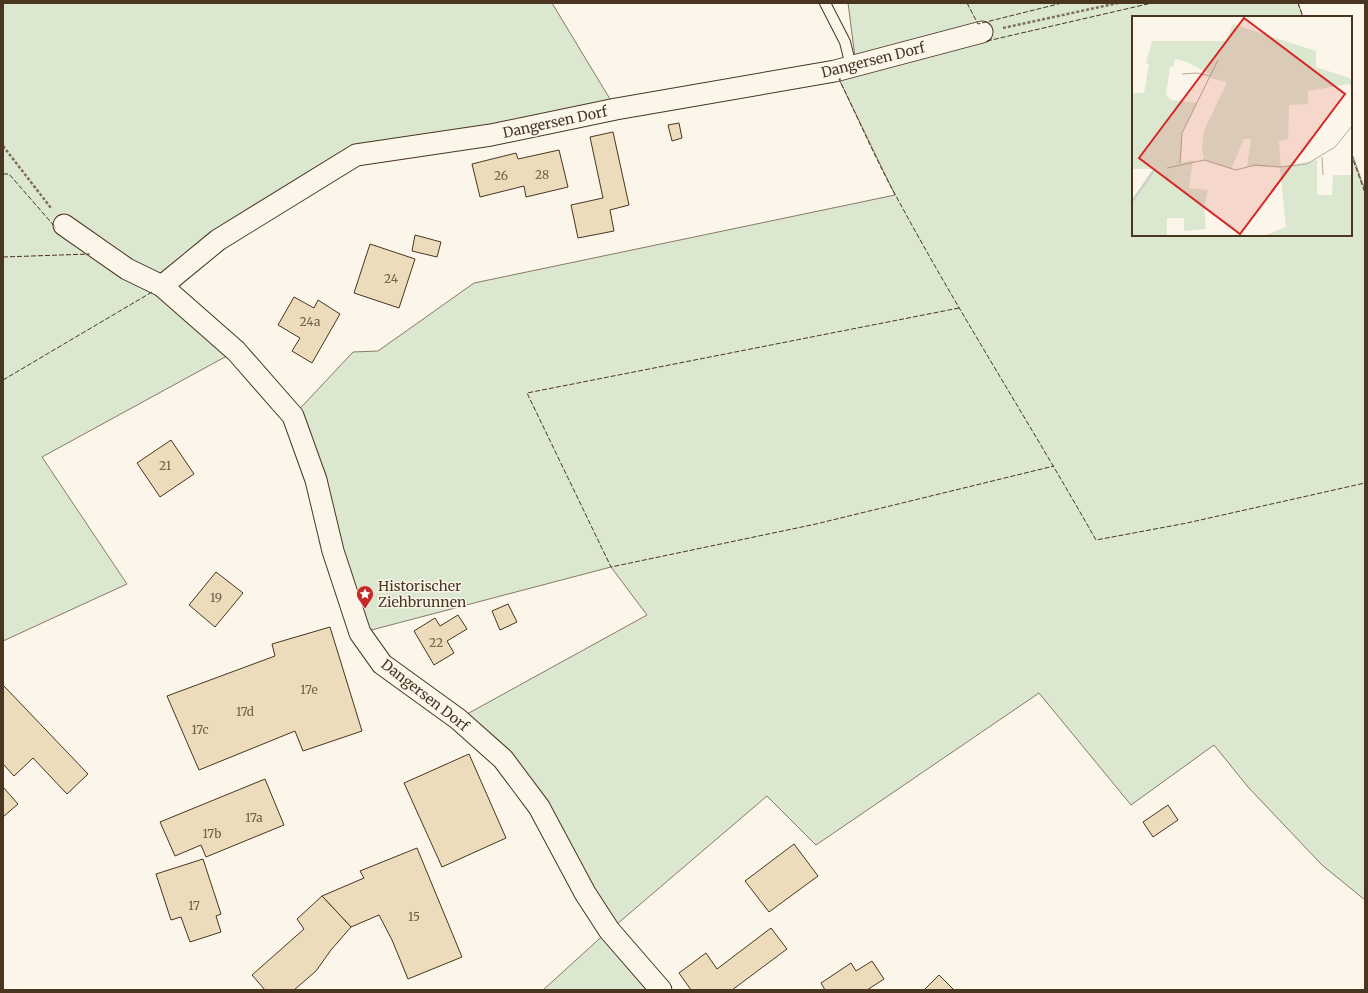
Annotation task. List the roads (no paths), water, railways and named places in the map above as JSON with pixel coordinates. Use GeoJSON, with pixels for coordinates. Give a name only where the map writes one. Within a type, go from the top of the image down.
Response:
{"type":"FeatureCollection","features":[{"type":"Feature","properties":{"kind":"street","name":"Dangersen Dorf"},"geometry":{"type":"LineString","coordinates":[[162,286],[218,240],[356,155],[491,135],[616,109],[834,70],[982,32]]}},
{"type":"Feature","properties":{"kind":"street","name":"Dangersen Dorf"},"geometry":{"type":"LineString","coordinates":[[64,225],[127,269],[162,286],[236,351],[292,416],[316,480],[333,551],[360,633],[382,664],[458,719],[503,760],[539,807],[585,893],[609,930],[661,990]]}},
{"type":"Feature","properties":{"kind":"lane"},"geometry":{"type":"LineString","coordinates":[[825,3],[845,42],[850,66]]}},
{"type":"Feature","properties":{"kind":"place","name":"Historischer Ziehbrunnen"},"geometry":{"type":"Point","coordinates":[365,609]}}]}
